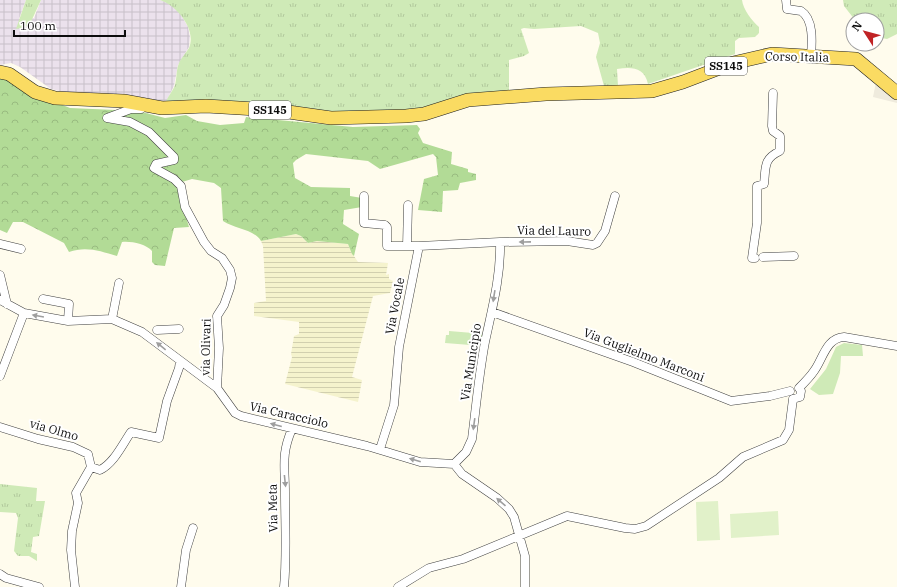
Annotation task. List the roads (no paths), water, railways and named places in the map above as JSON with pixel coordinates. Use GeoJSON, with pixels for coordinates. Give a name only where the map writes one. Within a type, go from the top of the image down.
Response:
{"type":"FeatureCollection","features":[{"type":"Feature","properties":{"kind":"main road","name":"Corso Italia"},"geometry":{"type":"LineString","coordinates":[[162,108],[206,106],[274,110],[331,118],[406,116],[424,114],[468,100],[546,94],[652,91],[752,58],[772,54],[856,59],[897,93]]}},
{"type":"Feature","properties":{"kind":"main road","name":"SS145"},"geometry":{"type":"LineString","coordinates":[[0,72],[10,74],[35,92],[55,98],[124,102],[162,108]]}},
{"type":"Feature","properties":{"kind":"street"},"geometry":{"type":"LineString","coordinates":[[786,0],[788,10],[801,11],[808,20],[811,33],[811,56]]}},
{"type":"Feature","properties":{"kind":"street"},"geometry":{"type":"LineString","coordinates":[[773,94],[772,126],[774,131],[780,136],[780,151],[771,155],[767,160],[764,184],[757,186],[757,258],[794,256]]}},
{"type":"Feature","properties":{"kind":"street","name":"via Olivari"},"geometry":{"type":"LineString","coordinates":[[162,108],[131,109],[107,118],[130,122],[149,132],[174,157],[174,160],[156,164],[154,168],[174,179],[181,186],[186,207],[204,242],[211,251],[222,258],[230,270],[232,278],[224,305],[217,316],[219,348],[217,388]]}},
{"type":"Feature","properties":{"kind":"street"},"geometry":{"type":"LineString","coordinates":[[364,196],[364,223],[385,225],[387,227],[387,246],[500,242]]}},
{"type":"Feature","properties":{"kind":"street","name":"Via del Lauro"},"geometry":{"type":"LineString","coordinates":[[500,258],[500,242],[568,241],[593,245],[597,243],[604,231],[615,196]]}},
{"type":"Feature","properties":{"kind":"street"},"geometry":{"type":"LineString","coordinates":[[407,246],[408,206]]}},
{"type":"Feature","properties":{"kind":"street"},"geometry":{"type":"LineString","coordinates":[[0,244],[21,249]]}},
{"type":"Feature","properties":{"kind":"street","name":"Via Vocale"},"geometry":{"type":"LineString","coordinates":[[380,449],[394,405],[399,347],[419,246]]}},
{"type":"Feature","properties":{"kind":"street","name":"Via Municipio"},"geometry":{"type":"LineString","coordinates":[[454,464],[466,452],[472,439],[485,343],[492,312],[500,258]]}},
{"type":"Feature","properties":{"kind":"street"},"geometry":{"type":"LineString","coordinates":[[0,275],[4,302]]}},
{"type":"Feature","properties":{"kind":"street"},"geometry":{"type":"LineString","coordinates":[[112,319],[119,284]]}},
{"type":"Feature","properties":{"kind":"street"},"geometry":{"type":"LineString","coordinates":[[43,299],[69,304],[68,321]]}},
{"type":"Feature","properties":{"kind":"street","name":"Via Caracciolo"},"geometry":{"type":"LineString","coordinates":[[4,302],[24,313],[68,321],[112,319],[142,332],[217,388],[235,413],[241,416],[380,449],[425,463],[454,464]]}},
{"type":"Feature","properties":{"kind":"street","name":"Via Guglielmo Marconi"},"geometry":{"type":"LineString","coordinates":[[492,312],[633,362],[731,401],[791,395]]}},
{"type":"Feature","properties":{"kind":"street"},"geometry":{"type":"LineString","coordinates":[[0,376],[24,313]]}},
{"type":"Feature","properties":{"kind":"street"},"geometry":{"type":"LineString","coordinates":[[157,330],[179,329]]}},
{"type":"Feature","properties":{"kind":"street"},"geometry":{"type":"LineString","coordinates":[[398,587],[429,568],[464,558],[567,516],[635,529],[646,526],[719,478],[743,456],[778,443],[782,440],[789,430],[791,395],[800,397],[801,391],[799,388],[814,372],[829,344],[837,338],[844,337],[897,346]]}},
{"type":"Feature","properties":{"kind":"street"},"geometry":{"type":"LineString","coordinates":[[75,587],[71,550],[72,531],[78,503],[76,493],[91,467],[100,470],[105,468],[131,432],[159,438],[167,401],[179,368],[180,361]]}},
{"type":"Feature","properties":{"kind":"street","name":"via Olmo"},"geometry":{"type":"LineString","coordinates":[[0,427],[38,439],[73,447],[88,454],[91,467]]}},
{"type":"Feature","properties":{"kind":"street","name":"Via Meta"},"geometry":{"type":"LineString","coordinates":[[284,587],[286,554],[285,489],[283,469],[287,441],[292,429]]}},
{"type":"Feature","properties":{"kind":"street"},"geometry":{"type":"LineString","coordinates":[[454,464],[462,474],[510,509],[514,517],[526,556],[526,587]]}},
{"type":"Feature","properties":{"kind":"street"},"geometry":{"type":"LineString","coordinates":[[181,587],[186,550],[193,528]]}},
{"type":"Feature","properties":{"kind":"street"},"geometry":{"type":"LineString","coordinates":[[0,574],[6,578],[39,587]]}}]}
